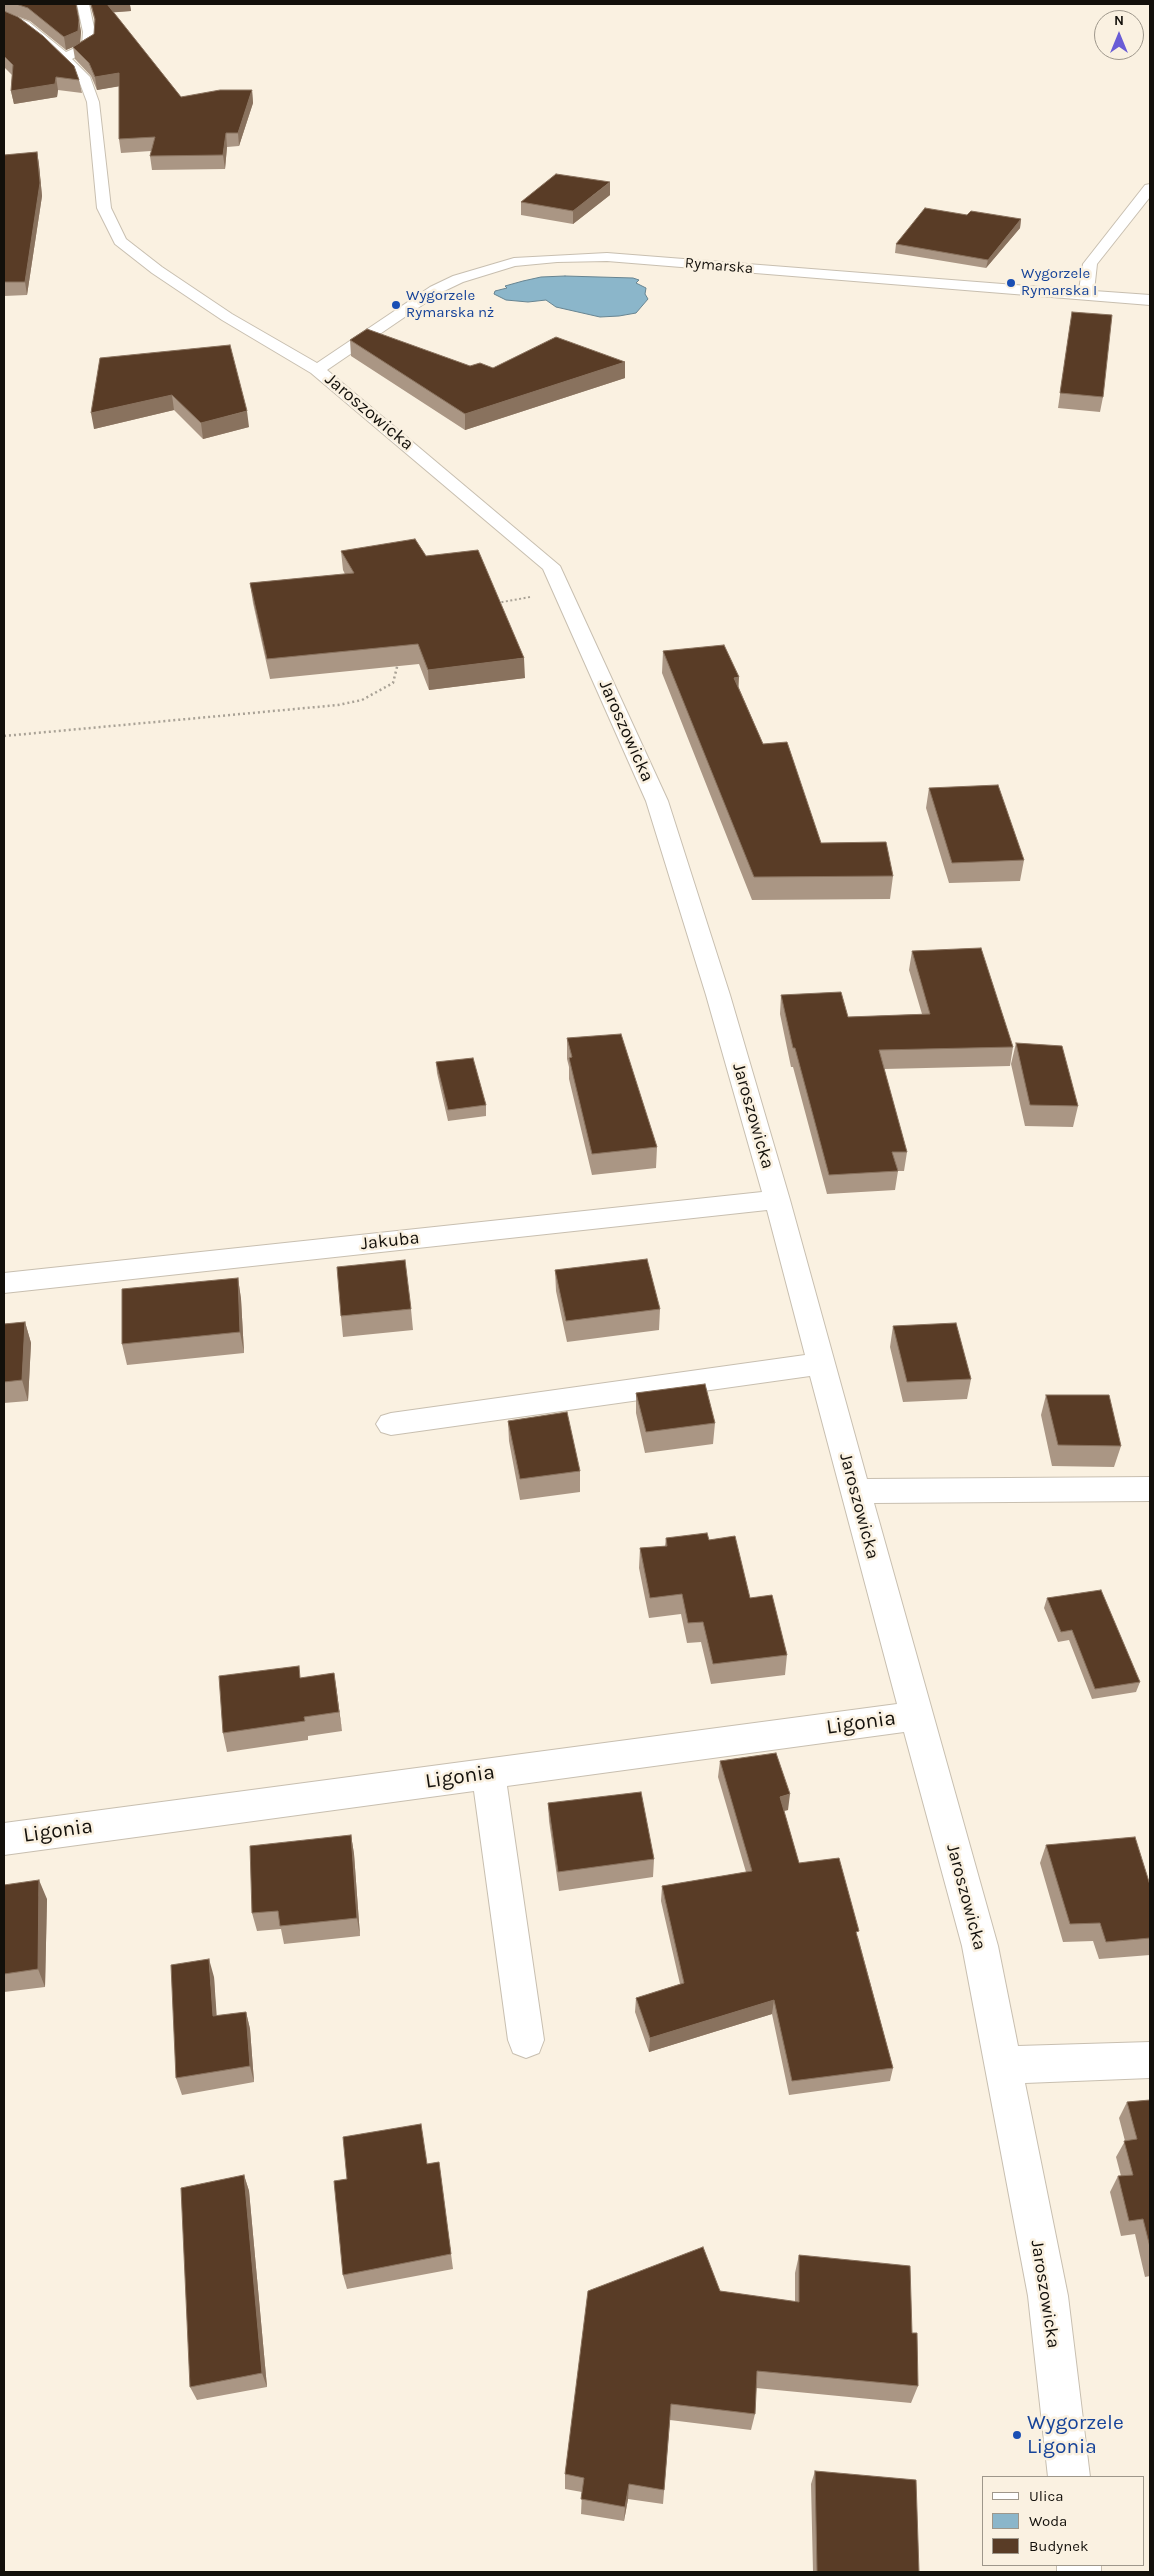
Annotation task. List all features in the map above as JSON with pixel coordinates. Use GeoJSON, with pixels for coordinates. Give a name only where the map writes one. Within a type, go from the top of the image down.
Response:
{"type":"FeatureCollection","features":[{"type":"Feature","properties":{"kind":"street"},"geometry":{"type":"LineString","coordinates":[[66,57],[88,47],[89,32],[83,4]]}},
{"type":"Feature","properties":{"kind":"street","name":"Jaroszowicka"},"geometry":{"type":"LineString","coordinates":[[4,16],[25,25],[66,57],[84,77],[93,102],[104,208],[120,242],[157,270],[227,317],[317,370],[551,566],[657,801],[718,995],[777,1200],[980,1946],[1048,2296],[1069,2476]]}},
{"type":"Feature","properties":{"kind":"street"},"geometry":{"type":"LineString","coordinates":[[1086,295],[1090,264],[1150,188]]}},
{"type":"Feature","properties":{"kind":"street","name":"Rymarska"},"geometry":{"type":"LineString","coordinates":[[317,370],[435,290],[458,279],[514,262],[557,258],[607,257],[1150,300]]}},
{"type":"Feature","properties":{"kind":"street","name":"Jakuba"},"geometry":{"type":"LineString","coordinates":[[4,1283],[777,1200]]}},
{"type":"Feature","properties":{"kind":"street"},"geometry":{"type":"LineString","coordinates":[[391,1424],[821,1364]]}},
{"type":"Feature","properties":{"kind":"street"},"geometry":{"type":"LineString","coordinates":[[855,1490],[1150,1489]]}},
{"type":"Feature","properties":{"kind":"street","name":"Ligonia"},"geometry":{"type":"LineString","coordinates":[[4,1839],[916,1716]]}},
{"type":"Feature","properties":{"kind":"street"},"geometry":{"type":"LineString","coordinates":[[488,1773],[526,2040]]}},
{"type":"Feature","properties":{"kind":"street"},"geometry":{"type":"LineString","coordinates":[[1004,2065],[1150,2060]]}},
{"type":"Feature","properties":{"kind":"path"},"geometry":{"type":"LineString","coordinates":[[488,604],[563,592]]}},
{"type":"Feature","properties":{"kind":"path"},"geometry":{"type":"LineString","coordinates":[[4,736],[338,705],[362,700],[378,693],[393,683],[399,658]]}},
{"type":"Feature","properties":{"kind":"water"},"geometry":{"type":"Polygon","coordinates":[[[541,277],[633,278],[639,280],[636,283],[646,288],[645,294],[648,299],[636,313],[600,317],[556,307],[546,300],[528,302],[506,300],[494,294],[495,291],[507,288],[505,286],[523,281],[541,277]]]}},
{"type":"Feature","properties":{"kind":"building"},"geometry":{"type":"Polygon","coordinates":[[[16,4],[76,4],[79,20],[78,31],[64,37],[28,8],[16,4]]]}},
{"type":"Feature","properties":{"kind":"building"},"geometry":{"type":"Polygon","coordinates":[[[91,4],[107,4],[181,97],[220,90],[252,90],[238,133],[226,133],[223,155],[150,156],[155,137],[119,139],[119,73],[95,77],[89,63],[73,47],[94,34],[95,19],[91,4]]]}},
{"type":"Feature","properties":{"kind":"building"},"geometry":{"type":"Polygon","coordinates":[[[4,11],[18,17],[43,36],[74,66],[79,80],[56,77],[55,84],[11,91],[13,65],[4,56],[4,11]]]}},
{"type":"Feature","properties":{"kind":"building"},"geometry":{"type":"Polygon","coordinates":[[[37,152],[40,183],[25,282],[4,282],[4,155],[37,152]]]}},
{"type":"Feature","properties":{"kind":"building"},"geometry":{"type":"Polygon","coordinates":[[[556,174],[610,182],[573,211],[521,202],[556,174]]]}},
{"type":"Feature","properties":{"kind":"building"},"geometry":{"type":"Polygon","coordinates":[[[925,208],[967,215],[971,211],[1021,219],[988,260],[896,244],[925,208]]]}},
{"type":"Feature","properties":{"kind":"building"},"geometry":{"type":"Polygon","coordinates":[[[1072,312],[1112,315],[1103,397],[1060,393],[1072,312]]]}},
{"type":"Feature","properties":{"kind":"building"},"geometry":{"type":"Polygon","coordinates":[[[367,329],[470,366],[480,363],[493,368],[556,337],[625,362],[465,414],[350,340],[367,329]]]}},
{"type":"Feature","properties":{"kind":"building"},"geometry":{"type":"Polygon","coordinates":[[[230,345],[247,411],[201,423],[172,395],[91,413],[100,358],[230,345]]]}},
{"type":"Feature","properties":{"kind":"building"},"geometry":{"type":"Polygon","coordinates":[[[415,539],[426,556],[478,550],[524,658],[428,670],[418,644],[267,659],[250,583],[354,573],[341,551],[415,539]]]}},
{"type":"Feature","properties":{"kind":"building"},"geometry":{"type":"Polygon","coordinates":[[[724,645],[739,677],[734,678],[763,744],[787,742],[821,843],[886,842],[893,876],[754,877],[663,651],[724,645]]]}},
{"type":"Feature","properties":{"kind":"building"},"geometry":{"type":"Polygon","coordinates":[[[998,785],[1024,860],[952,863],[929,788],[998,785]]]}},
{"type":"Feature","properties":{"kind":"building"},"geometry":{"type":"Polygon","coordinates":[[[981,948],[1013,1047],[879,1050],[907,1152],[892,1152],[898,1171],[829,1175],[795,1048],[793,1048],[781,995],[841,992],[848,1017],[930,1014],[912,951],[981,948]]]}},
{"type":"Feature","properties":{"kind":"building"},"geometry":{"type":"Polygon","coordinates":[[[621,1034],[657,1147],[592,1154],[569,1058],[572,1057],[567,1038],[621,1034]]]}},
{"type":"Feature","properties":{"kind":"building"},"geometry":{"type":"Polygon","coordinates":[[[1016,1043],[1062,1046],[1078,1106],[1030,1105],[1016,1043]]]}},
{"type":"Feature","properties":{"kind":"building"},"geometry":{"type":"Polygon","coordinates":[[[473,1058],[486,1105],[448,1110],[436,1062],[473,1058]]]}},
{"type":"Feature","properties":{"kind":"building"},"geometry":{"type":"Polygon","coordinates":[[[647,1259],[660,1309],[566,1321],[555,1270],[647,1259]]]}},
{"type":"Feature","properties":{"kind":"building"},"geometry":{"type":"Polygon","coordinates":[[[405,1260],[411,1309],[341,1316],[337,1267],[405,1260]]]}},
{"type":"Feature","properties":{"kind":"building"},"geometry":{"type":"Polygon","coordinates":[[[238,1278],[240,1332],[122,1344],[122,1289],[238,1278]]]}},
{"type":"Feature","properties":{"kind":"building"},"geometry":{"type":"Polygon","coordinates":[[[25,1322],[22,1380],[4,1382],[4,1324],[25,1322]]]}},
{"type":"Feature","properties":{"kind":"building"},"geometry":{"type":"Polygon","coordinates":[[[956,1323],[971,1379],[907,1382],[893,1326],[956,1323]]]}},
{"type":"Feature","properties":{"kind":"building"},"geometry":{"type":"Polygon","coordinates":[[[705,1384],[715,1423],[646,1432],[636,1393],[705,1384]]]}},
{"type":"Feature","properties":{"kind":"building"},"geometry":{"type":"Polygon","coordinates":[[[1046,1395],[1109,1395],[1121,1446],[1058,1445],[1046,1395]]]}},
{"type":"Feature","properties":{"kind":"building"},"geometry":{"type":"Polygon","coordinates":[[[567,1412],[580,1471],[520,1479],[508,1421],[567,1412]]]}},
{"type":"Feature","properties":{"kind":"building"},"geometry":{"type":"Polygon","coordinates":[[[707,1533],[709,1540],[735,1536],[750,1598],[772,1595],[787,1655],[713,1664],[703,1622],[688,1623],[682,1594],[650,1598],[640,1548],[667,1546],[666,1538],[707,1533]]]}},
{"type":"Feature","properties":{"kind":"building"},"geometry":{"type":"Polygon","coordinates":[[[1101,1590],[1140,1682],[1095,1689],[1072,1630],[1061,1632],[1047,1598],[1101,1590]]]}},
{"type":"Feature","properties":{"kind":"building"},"geometry":{"type":"Polygon","coordinates":[[[299,1666],[300,1678],[334,1673],[339,1712],[304,1717],[305,1721],[223,1733],[219,1676],[299,1666]]]}},
{"type":"Feature","properties":{"kind":"building"},"geometry":{"type":"Polygon","coordinates":[[[776,1753],[790,1794],[780,1797],[799,1863],[839,1858],[859,1931],[856,1932],[893,2068],[792,2081],[774,2000],[650,2038],[636,1998],[684,1983],[662,1886],[752,1871],[720,1761],[776,1753]]]}},
{"type":"Feature","properties":{"kind":"building"},"geometry":{"type":"Polygon","coordinates":[[[641,1792],[654,1859],[558,1872],[548,1803],[641,1792]]]}},
{"type":"Feature","properties":{"kind":"building"},"geometry":{"type":"Polygon","coordinates":[[[351,1835],[357,1918],[280,1926],[278,1911],[252,1913],[250,1846],[351,1835]]]}},
{"type":"Feature","properties":{"kind":"building"},"geometry":{"type":"Polygon","coordinates":[[[1135,1837],[1150,1885],[1150,1938],[1106,1942],[1100,1923],[1070,1924],[1046,1845],[1135,1837]]]}},
{"type":"Feature","properties":{"kind":"building"},"geometry":{"type":"Polygon","coordinates":[[[39,1880],[38,1969],[4,1974],[4,1885],[39,1880]]]}},
{"type":"Feature","properties":{"kind":"building"},"geometry":{"type":"Polygon","coordinates":[[[209,1959],[213,2016],[246,2012],[250,2066],[176,2078],[171,1965],[209,1959]]]}},
{"type":"Feature","properties":{"kind":"building"},"geometry":{"type":"Polygon","coordinates":[[[1150,2100],[1150,2247],[1143,2219],[1129,2221],[1118,2176],[1133,2175],[1124,2141],[1137,2139],[1127,2102],[1150,2100]]]}},
{"type":"Feature","properties":{"kind":"building"},"geometry":{"type":"Polygon","coordinates":[[[421,2124],[427,2164],[439,2162],[451,2254],[343,2275],[334,2181],[347,2179],[343,2137],[421,2124]]]}},
{"type":"Feature","properties":{"kind":"building"},"geometry":{"type":"Polygon","coordinates":[[[244,2175],[262,2373],[190,2387],[181,2188],[244,2175]]]}},
{"type":"Feature","properties":{"kind":"building"},"geometry":{"type":"Polygon","coordinates":[[[703,2247],[720,2291],[799,2302],[799,2255],[910,2266],[912,2333],[917,2333],[918,2386],[757,2371],[755,2414],[671,2404],[664,2490],[629,2484],[625,2507],[581,2499],[584,2478],[565,2474],[588,2291],[703,2247]]]}},
{"type":"Feature","properties":{"kind":"building"},"geometry":{"type":"Polygon","coordinates":[[[815,2471],[916,2480],[919,2572],[817,2572],[815,2471]]]}},
{"type":"Feature","properties":{"kind":"place","name":"Wygorzele Rymarska I"},"geometry":{"type":"Point","coordinates":[1011,283]}},
{"type":"Feature","properties":{"kind":"place","name":"Wygorzele Rymarska nż"},"geometry":{"type":"Point","coordinates":[396,305]}},
{"type":"Feature","properties":{"kind":"place","name":"Wygorzele Ligonia"},"geometry":{"type":"Point","coordinates":[1017,2435]}}]}
